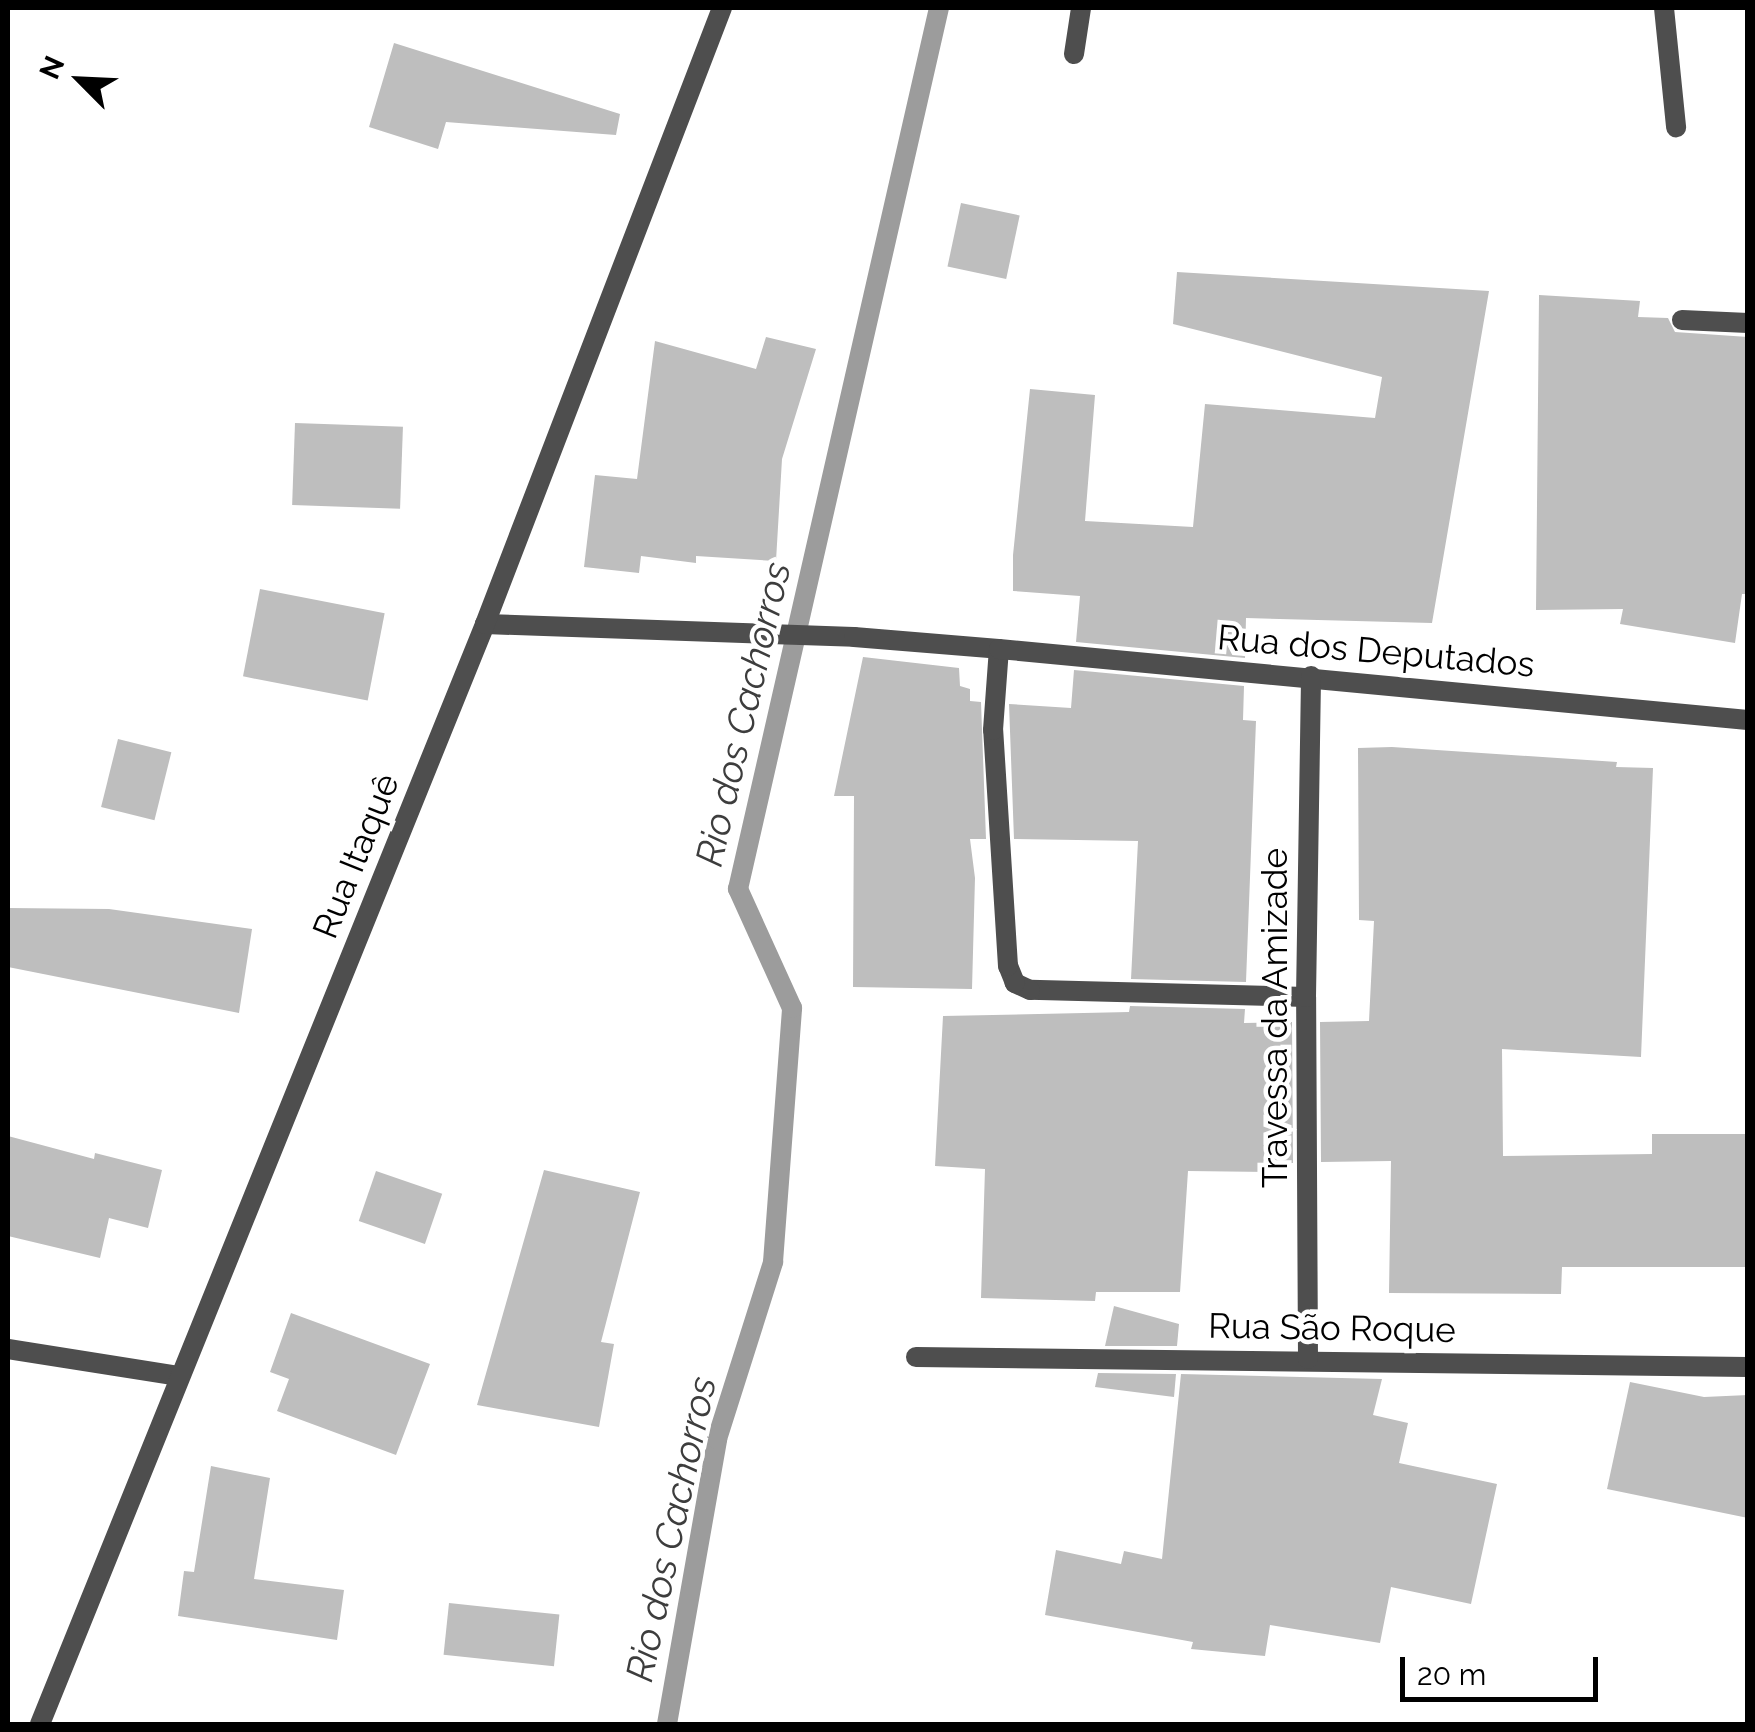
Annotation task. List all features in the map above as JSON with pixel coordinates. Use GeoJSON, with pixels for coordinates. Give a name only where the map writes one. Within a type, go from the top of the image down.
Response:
{"type":"FeatureCollection","features":[{"type":"Feature","properties":{"kind":"street","name":"Rua Itaquê"},"geometry":{"type":"LineString","coordinates":[[40,1724],[486,624],[722,8]]}},
{"type":"Feature","properties":{"kind":"street"},"geometry":{"type":"LineString","coordinates":[[1074,54],[1081,8]]}},
{"type":"Feature","properties":{"kind":"street"},"geometry":{"type":"LineString","coordinates":[[1664,8],[1676,128]]}},
{"type":"Feature","properties":{"kind":"street"},"geometry":{"type":"LineString","coordinates":[[1682,320],[1748,323]]}},
{"type":"Feature","properties":{"kind":"street","name":"Rua dos Deputados"},"geometry":{"type":"LineString","coordinates":[[486,624],[854,637],[1311,676],[1748,720]]}},
{"type":"Feature","properties":{"kind":"street"},"geometry":{"type":"LineString","coordinates":[[998,649],[992,730],[1008,966],[1015,982],[1030,990],[1306,997]]}},
{"type":"Feature","properties":{"kind":"street","name":"Travessa da Amizade"},"geometry":{"type":"LineString","coordinates":[[1308,1360],[1306,997],[1311,676]]}},
{"type":"Feature","properties":{"kind":"street"},"geometry":{"type":"LineString","coordinates":[[8,1349],[178,1376]]}},
{"type":"Feature","properties":{"kind":"street","name":"Rua São Roque"},"geometry":{"type":"LineString","coordinates":[[916,1356],[1748,1367]]}},
{"type":"Feature","properties":{"kind":"building"},"geometry":{"type":"Polygon","coordinates":[[[394,43],[620,114],[616,135],[446,122],[438,149],[369,127],[394,43]]]}},
{"type":"Feature","properties":{"kind":"building"},"geometry":{"type":"Polygon","coordinates":[[[961,203],[1020,215],[1006,279],[947,267],[961,203]]]}},
{"type":"Feature","properties":{"kind":"building"},"geometry":{"type":"Polygon","coordinates":[[[1177,272],[1489,291],[1432,623],[1246,618],[1245,658],[1076,642],[1080,596],[1013,591],[1013,555],[1030,389],[1095,395],[1085,521],[1193,527],[1205,404],[1375,418],[1382,377],[1173,324],[1177,272]]]}},
{"type":"Feature","properties":{"kind":"building"},"geometry":{"type":"Polygon","coordinates":[[[1539,295],[1640,301],[1638,317],[1668,318],[1675,332],[1748,337],[1748,594],[1742,594],[1735,643],[1620,624],[1623,609],[1536,610],[1539,295]]]}},
{"type":"Feature","properties":{"kind":"building"},"geometry":{"type":"Polygon","coordinates":[[[766,337],[816,349],[782,459],[776,561],[696,556],[696,563],[641,556],[639,573],[584,567],[595,475],[637,479],[655,341],[756,369],[766,337]]]}},
{"type":"Feature","properties":{"kind":"building"},"geometry":{"type":"Polygon","coordinates":[[[295,423],[403,427],[400,509],[292,505],[295,423]]]}},
{"type":"Feature","properties":{"kind":"building"},"geometry":{"type":"Polygon","coordinates":[[[260,589],[385,613],[368,701],[243,676],[260,589]]]}},
{"type":"Feature","properties":{"kind":"building"},"geometry":{"type":"Polygon","coordinates":[[[863,657],[959,668],[960,686],[970,689],[970,701],[981,702],[986,839],[970,839],[975,878],[972,989],[853,987],[854,796],[834,796],[863,657]]]}},
{"type":"Feature","properties":{"kind":"building"},"geometry":{"type":"Polygon","coordinates":[[[1074,670],[1244,686],[1243,720],[1256,721],[1246,982],[1131,979],[1138,841],[1014,839],[1009,704],[1071,708],[1074,670]]]}},
{"type":"Feature","properties":{"kind":"building"},"geometry":{"type":"Polygon","coordinates":[[[118,739],[171,752],[154,820],[101,807],[118,739]]]}},
{"type":"Feature","properties":{"kind":"building"},"geometry":{"type":"Polygon","coordinates":[[[1358,748],[1617,762],[1616,767],[1653,768],[1641,1057],[1502,1049],[1503,1156],[1652,1154],[1652,1134],[1748,1134],[1748,1267],[1562,1267],[1561,1294],[1389,1293],[1391,1161],[1321,1162],[1320,1022],[1369,1021],[1374,921],[1359,920],[1358,748]]]}},
{"type":"Feature","properties":{"kind":"building"},"geometry":{"type":"Polygon","coordinates":[[[8,908],[109,909],[252,929],[239,1013],[8,967],[8,908]]]}},
{"type":"Feature","properties":{"kind":"building"},"geometry":{"type":"Polygon","coordinates":[[[1130,1006],[1245,1009],[1244,1023],[1292,1022],[1293,1163],[1268,1164],[1268,1172],[1188,1171],[1180,1292],[1096,1292],[1095,1301],[981,1298],[985,1169],[935,1166],[943,1016],[1129,1012],[1130,1006]]]}},
{"type":"Feature","properties":{"kind":"building"},"geometry":{"type":"Polygon","coordinates":[[[8,1136],[94,1159],[95,1153],[162,1170],[148,1228],[109,1218],[100,1258],[8,1236],[8,1136]]]}},
{"type":"Feature","properties":{"kind":"building"},"geometry":{"type":"Polygon","coordinates":[[[544,1170],[640,1192],[601,1342],[614,1344],[599,1427],[477,1405],[544,1170]]]}},
{"type":"Feature","properties":{"kind":"building"},"geometry":{"type":"Polygon","coordinates":[[[376,1171],[442,1194],[425,1244],[359,1221],[376,1171]]]}},
{"type":"Feature","properties":{"kind":"building"},"geometry":{"type":"Polygon","coordinates":[[[1114,1306],[1179,1324],[1177,1346],[1105,1346],[1114,1306]]]}},
{"type":"Feature","properties":{"kind":"building"},"geometry":{"type":"Polygon","coordinates":[[[291,1313],[430,1364],[396,1455],[277,1411],[289,1379],[270,1372],[291,1313]]]}},
{"type":"Feature","properties":{"kind":"building"},"geometry":{"type":"Polygon","coordinates":[[[1098,1373],[1176,1374],[1174,1397],[1095,1387],[1098,1373]]]}},
{"type":"Feature","properties":{"kind":"building"},"geometry":{"type":"Polygon","coordinates":[[[1181,1374],[1382,1379],[1373,1415],[1408,1423],[1399,1463],[1497,1484],[1471,1604],[1391,1587],[1380,1643],[1270,1625],[1265,1656],[1191,1649],[1193,1642],[1045,1615],[1056,1550],[1121,1564],[1124,1551],[1162,1559],[1181,1374]]]}},
{"type":"Feature","properties":{"kind":"building"},"geometry":{"type":"Polygon","coordinates":[[[1630,1382],[1704,1397],[1748,1395],[1748,1518],[1607,1489],[1630,1382]]]}},
{"type":"Feature","properties":{"kind":"building"},"geometry":{"type":"Polygon","coordinates":[[[211,1466],[270,1478],[254,1579],[344,1590],[337,1640],[178,1616],[184,1571],[194,1572],[211,1466]]]}},
{"type":"Feature","properties":{"kind":"building"},"geometry":{"type":"Polygon","coordinates":[[[449,1603],[559,1615],[554,1666],[444,1655],[449,1603]]]}},
{"type":"Feature","properties":{"kind":"waterway","name":"Rio dos Cachorros"},"geometry":{"type":"LineString","coordinates":[[667,1724],[717,1439],[773,1262],[792,1008],[738,889],[939,8]]}}]}
